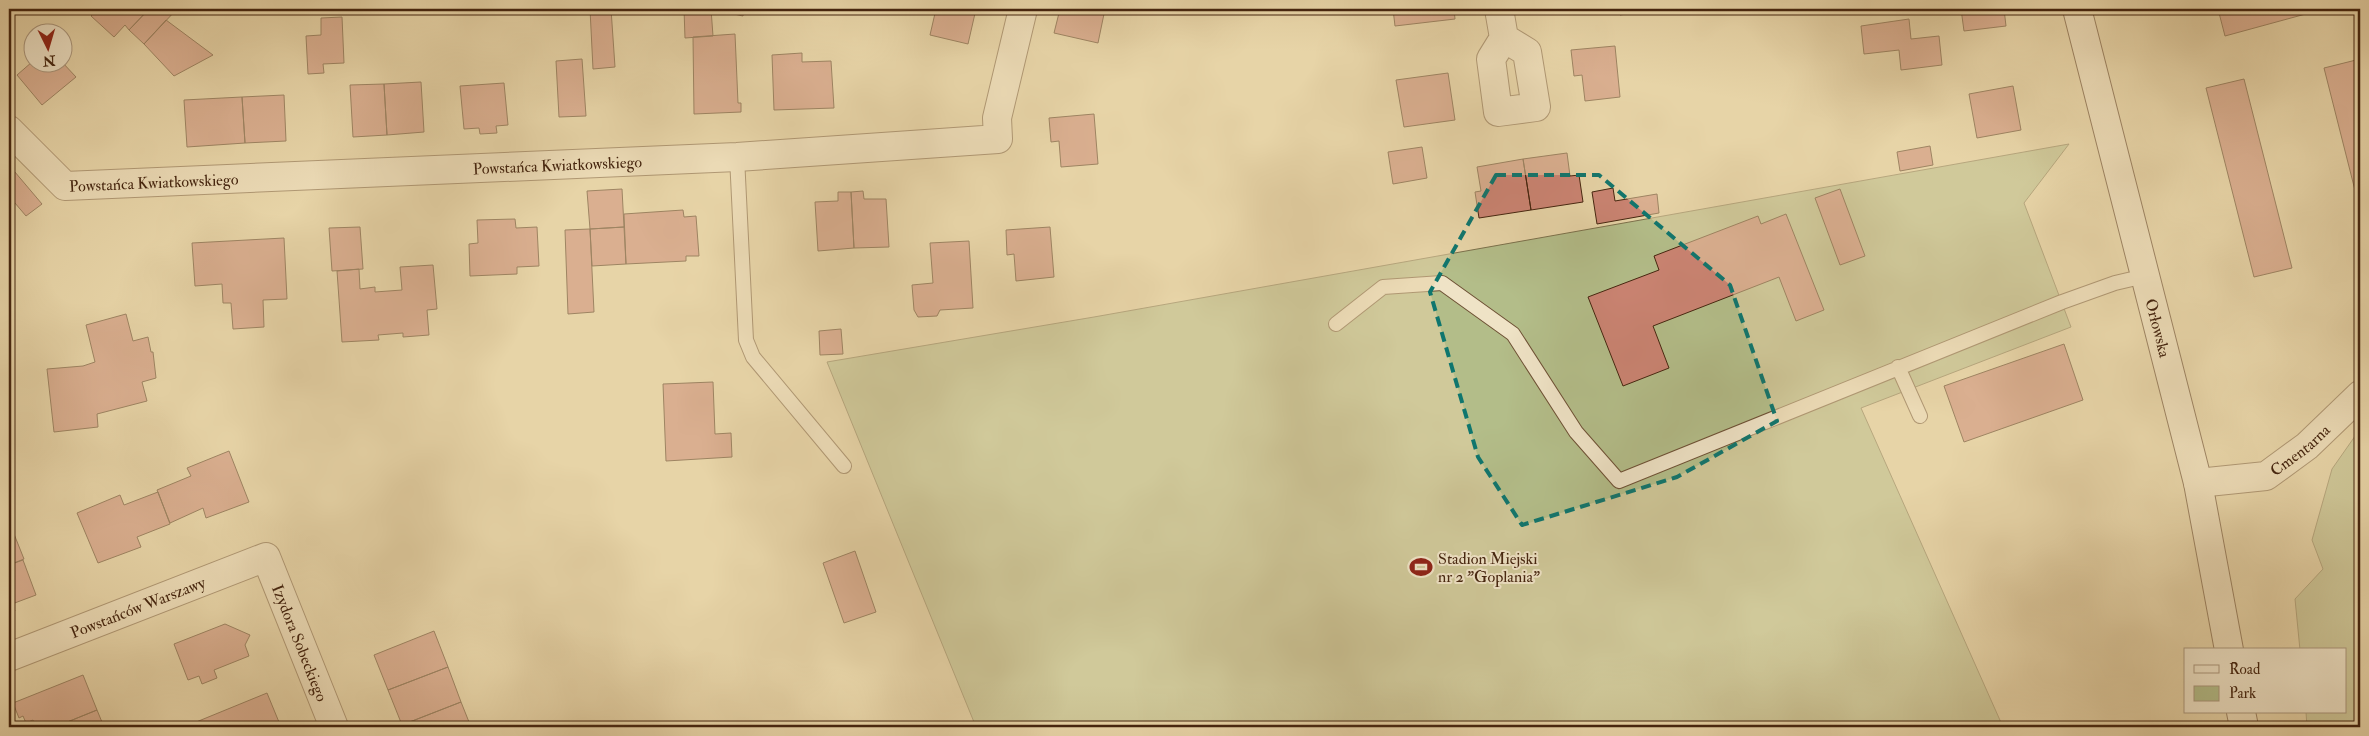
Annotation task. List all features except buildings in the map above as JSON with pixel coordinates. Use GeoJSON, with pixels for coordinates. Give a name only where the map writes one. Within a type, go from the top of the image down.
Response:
{"type":"FeatureCollection","features":[{"type":"Feature","properties":{"kind":"street","name":"Powstańca Kwiatkowskiego"},"geometry":{"type":"LineString","coordinates":[[9,130],[65,186],[737,157],[998,138],[997,118],[1023,9]]}},
{"type":"Feature","properties":{"kind":"street"},"geometry":{"type":"LineString","coordinates":[[1499,9],[1504,38]]}},
{"type":"Feature","properties":{"kind":"street","name":"Orłowska"},"geometry":{"type":"LineString","coordinates":[[2077,9],[2198,483],[2229,648]]}},
{"type":"Feature","properties":{"kind":"street","name":"Cmentarna"},"geometry":{"type":"LineString","coordinates":[[2198,483],[2266,476],[2307,446],[2360,395]]}},
{"type":"Feature","properties":{"kind":"street","name":"Powstańców Warszawy"},"geometry":{"type":"LineString","coordinates":[[9,656],[266,557]]}},
{"type":"Feature","properties":{"kind":"street","name":"Izydora Sobeckiego"},"geometry":{"type":"LineString","coordinates":[[266,557],[334,727]]}},
{"type":"Feature","properties":{"kind":"street"},"geometry":{"type":"LineString","coordinates":[[2241,714],[2244,727]]}},
{"type":"Feature","properties":{"kind":"lane"},"geometry":{"type":"LineString","coordinates":[[737,157],[746,340],[753,357],[844,466]]}},
{"type":"Feature","properties":{"kind":"lane"},"geometry":{"type":"LineString","coordinates":[[1336,324],[1383,287],[1442,284],[1513,334],[1576,432],[1619,481],[2062,302],[2115,283],[2145,276]]}},
{"type":"Feature","properties":{"kind":"lane"},"geometry":{"type":"LineString","coordinates":[[1898,367],[1920,416]]}},
{"type":"Feature","properties":{"kind":"highlighted area"},"geometry":{"type":"Polygon","coordinates":[[[1496,175],[1599,175],[1730,285],[1777,421],[1677,477],[1522,525],[1478,457],[1430,292],[1496,175]]]}},
{"type":"Feature","properties":{"kind":"green space","name":"Stadion Miejski nr 2 \"Goplania\""},"geometry":{"type":"Polygon","coordinates":[[[2069,144],[2024,203],[2071,327],[1861,408],[2003,727],[976,727],[827,362],[1094,317],[2069,144]]]}},
{"type":"Feature","properties":{"kind":"green space"},"geometry":{"type":"Polygon","coordinates":[[[2360,429],[2360,727],[2307,727],[2306,714],[2346,714],[2346,648],[2300,648],[2295,599],[2323,569],[2312,540],[2332,469],[2360,429]]]}},
{"type":"Feature","properties":{"kind":"place","name":"Stadion Miejski nr 2 \"Goplania\""},"geometry":{"type":"Point","coordinates":[1421,567]}}]}
